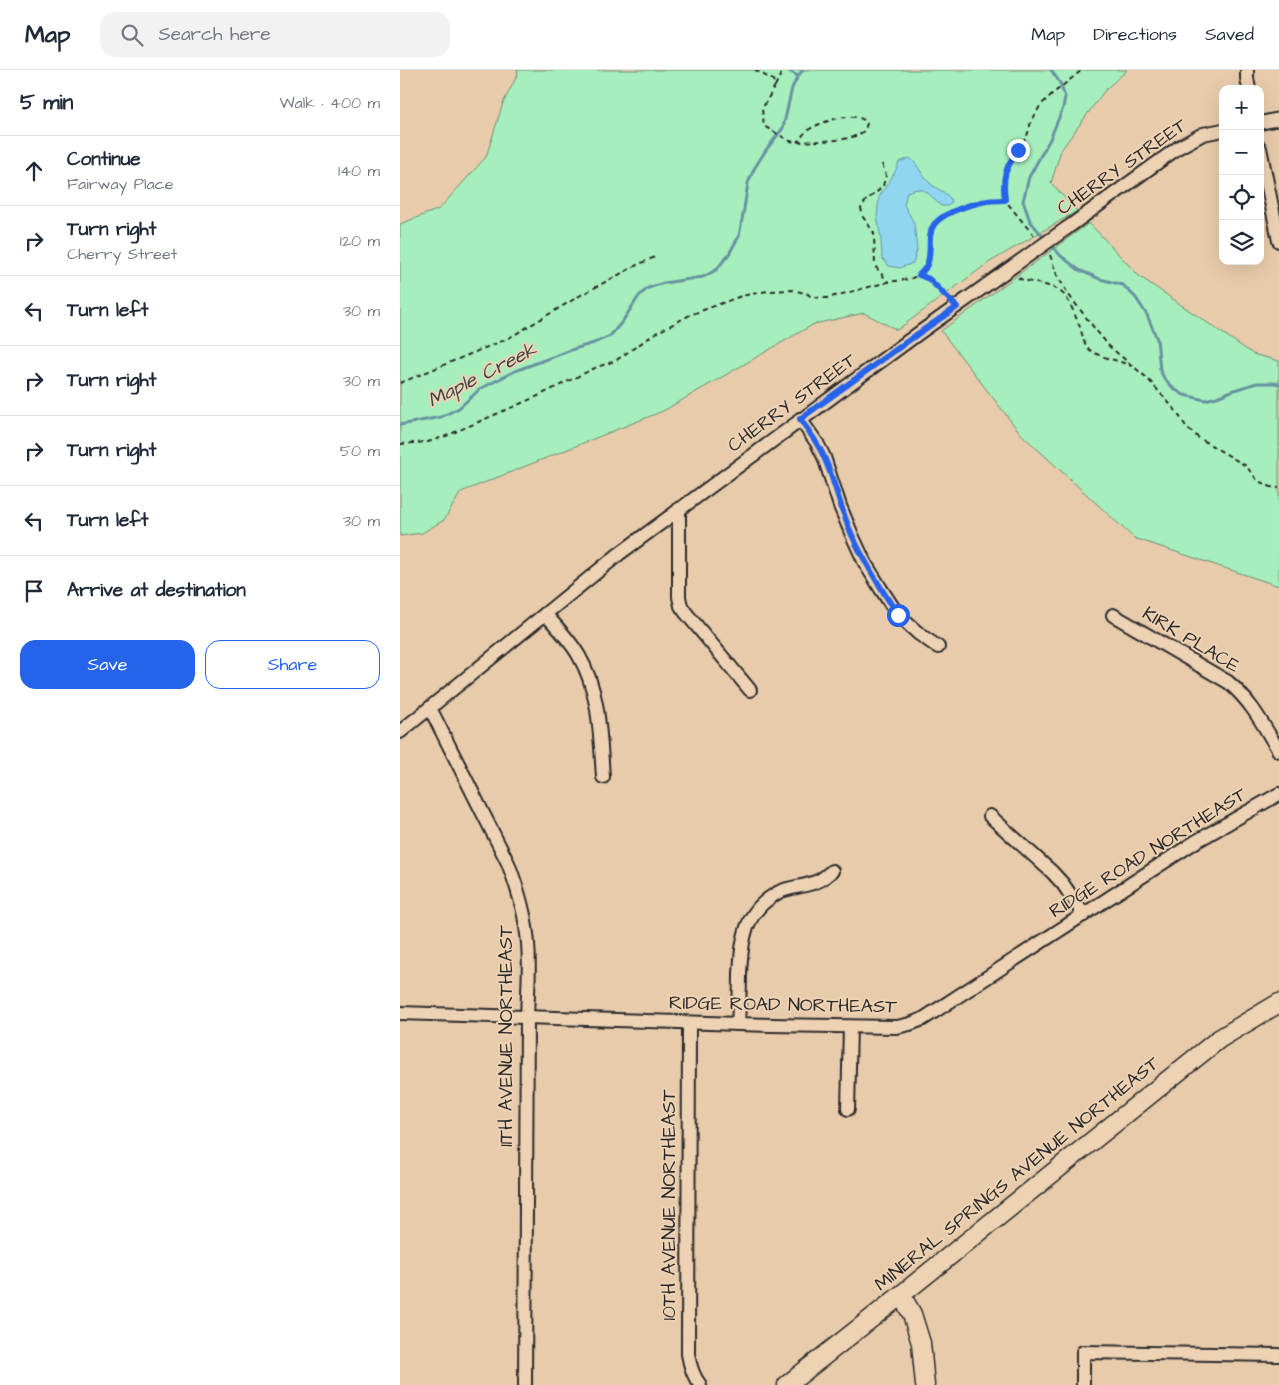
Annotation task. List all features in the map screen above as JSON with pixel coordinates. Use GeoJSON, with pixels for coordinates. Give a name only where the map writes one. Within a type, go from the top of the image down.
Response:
{"type":"FeatureCollection","features":[{"type":"Feature","properties":{"kind":"main road","name":"MINERAL SPRINGS AVENUE NORTHEAST"},"geometry":{"type":"LineString","coordinates":[[787,1385],[1219,1039],[1279,1003]]}},
{"type":"Feature","properties":{"kind":"main road"},"geometry":{"type":"LineString","coordinates":[[901,1295],[912,1314],[920,1342],[925,1385]]}},
{"type":"Feature","properties":{"kind":"street"},"geometry":{"type":"LineString","coordinates":[[1247,70],[1248,85]]}},
{"type":"Feature","properties":{"kind":"street"},"geometry":{"type":"LineString","coordinates":[[1264,122],[1279,119]]}},
{"type":"Feature","properties":{"kind":"street","name":"CHERRY STREET"},"geometry":{"type":"LineString","coordinates":[[400,732],[619,554],[800,419],[1179,147],[1203,134],[1219,131]]}},
{"type":"Feature","properties":{"kind":"street"},"geometry":{"type":"LineString","coordinates":[[1264,168],[1279,241]]}},
{"type":"Feature","properties":{"kind":"street"},"geometry":{"type":"LineString","coordinates":[[800,419],[817,443],[824,457],[840,506],[865,563],[898,615],[919,634],[938,647]]}},
{"type":"Feature","properties":{"kind":"street"},"geometry":{"type":"LineString","coordinates":[[679,509],[679,597],[681,606],[750,690]]}},
{"type":"Feature","properties":{"kind":"street"},"geometry":{"type":"LineString","coordinates":[[545,614],[569,640],[580,657],[588,675],[598,714],[603,777]]}},
{"type":"Feature","properties":{"kind":"street","name":"KIRK PLACE"},"geometry":{"type":"LineString","coordinates":[[1113,615],[1228,682],[1242,693],[1279,751]]}},
{"type":"Feature","properties":{"kind":"street","name":"11TH AVENUE NORTHEAST"},"geometry":{"type":"LineString","coordinates":[[430,708],[508,863],[516,884],[525,921],[528,952],[526,1017],[525,1385]]}},
{"type":"Feature","properties":{"kind":"street","name":"RIDGE ROAD NORTHEAST"},"geometry":{"type":"LineString","coordinates":[[400,1013],[850,1027],[897,1027],[910,1024],[923,1019],[1196,842],[1279,794]]}},
{"type":"Feature","properties":{"kind":"street"},"geometry":{"type":"LineString","coordinates":[[990,816],[1052,872],[1063,884],[1084,915]]}},
{"type":"Feature","properties":{"kind":"street"},"geometry":{"type":"LineString","coordinates":[[738,1024],[742,945],[750,920],[758,908],[768,899],[780,892],[820,880],[832,871]]}},
{"type":"Feature","properties":{"kind":"street","name":"10TH AVENUE NORTHEAST"},"geometry":{"type":"LineString","coordinates":[[689,1023],[688,1354],[691,1369],[700,1385]]}},
{"type":"Feature","properties":{"kind":"street"},"geometry":{"type":"LineString","coordinates":[[848,1109],[850,1027]]}},
{"type":"Feature","properties":{"kind":"street"},"geometry":{"type":"LineString","coordinates":[[1083,1385],[1083,1352],[1279,1355]]}},
{"type":"Feature","properties":{"kind":"path"},"geometry":{"type":"LineString","coordinates":[[755,70],[773,80],[775,86]]}},
{"type":"Feature","properties":{"kind":"path"},"geometry":{"type":"LineString","coordinates":[[784,70],[762,110],[764,126],[790,141],[797,142],[846,139],[861,134],[866,128],[867,123],[864,119],[856,116],[828,120],[806,131],[797,142]]}},
{"type":"Feature","properties":{"kind":"path"},"geometry":{"type":"LineString","coordinates":[[1082,70],[1040,106],[1026,136],[1007,166],[1004,177],[1005,200],[1039,248],[1050,256],[1057,275],[1068,294],[1110,347],[1147,378],[1176,410],[1188,428],[1199,438],[1246,466],[1258,481],[1271,487],[1279,488]]}},
{"type":"Feature","properties":{"kind":"path"},"geometry":{"type":"LineString","coordinates":[[882,164],[886,175],[883,186],[867,199],[861,208],[863,217],[874,233],[876,266],[888,282]]}},
{"type":"Feature","properties":{"kind":"path"},"geometry":{"type":"LineString","coordinates":[[400,444],[428,442],[446,436],[538,396],[597,367],[615,361],[656,333],[690,315],[741,296],[768,290],[793,290],[808,294],[811,297],[828,298],[888,282],[910,279],[926,269],[930,255],[931,229],[938,220],[970,205],[984,201],[1005,200]]}},
{"type":"Feature","properties":{"kind":"path"},"geometry":{"type":"LineString","coordinates":[[400,383],[509,338],[581,295],[657,256]]}},
{"type":"Feature","properties":{"kind":"path"},"geometry":{"type":"LineString","coordinates":[[1009,270],[1017,278],[1026,282],[1047,286],[1063,294],[1080,328],[1083,341],[1090,350],[1100,356],[1119,361],[1137,370]]}},
{"type":"Feature","properties":{"kind":"path"},"geometry":{"type":"LineString","coordinates":[[919,275],[929,279],[957,307]]}},
{"type":"Feature","properties":{"kind":"green space"},"geometry":{"type":"Polygon","coordinates":[[[517,70],[1127,70],[1105,90],[1061,150],[1051,183],[1077,211],[988,263],[897,330],[864,313],[814,324],[663,411],[461,492],[444,520],[422,533],[400,536],[400,224],[439,209],[486,157],[503,103],[518,74],[517,70]]]}},
{"type":"Feature","properties":{"kind":"green space"},"geometry":{"type":"Polygon","coordinates":[[[1089,223],[1139,276],[1253,354],[1279,361],[1279,586],[1134,538],[1021,434],[941,331],[1089,223]]]}},
{"type":"Feature","properties":{"kind":"water"},"geometry":{"type":"Polygon","coordinates":[[[910,158],[928,181],[946,194],[952,202],[948,206],[941,206],[923,190],[918,189],[907,192],[904,205],[914,223],[917,250],[913,263],[900,268],[889,266],[882,258],[877,216],[879,197],[899,162],[910,158]]]}},
{"type":"Feature","properties":{"kind":"waterway"},"geometry":{"type":"LineString","coordinates":[[787,70],[798,76]]}},
{"type":"Feature","properties":{"kind":"waterway","name":"Maple Creek"},"geometry":{"type":"LineString","coordinates":[[400,425],[441,417],[459,408],[480,389],[515,371],[610,336],[639,296],[648,288],[664,283],[703,277],[716,270],[729,254],[739,236],[748,183],[766,150],[783,128],[792,88],[803,70]]}},
{"type":"Feature","properties":{"kind":"waterway","name":"Maple Creek"},"geometry":{"type":"LineString","coordinates":[[1046,240],[1030,221],[1023,201],[1029,177],[1050,139],[1063,108],[1065,97],[1060,83],[1051,70]]}},
{"type":"Feature","properties":{"kind":"waterway","name":"Maple Creek"},"geometry":{"type":"LineString","coordinates":[[1050,244],[1061,256],[1079,270],[1100,279],[1123,285],[1136,298],[1147,315],[1157,339],[1160,370],[1164,378],[1174,389],[1184,395],[1205,400],[1257,383],[1279,384]]}},
{"type":"Feature","properties":{"kind":"route"},"geometry":{"type":"LineString","coordinates":[[898,615],[865,563],[840,506],[824,457],[817,443],[800,419],[957,307],[929,279],[919,275],[926,269],[930,255],[931,229],[938,220],[970,205],[984,201],[1005,200],[1004,177],[1007,166],[1018,150]]}}]}
